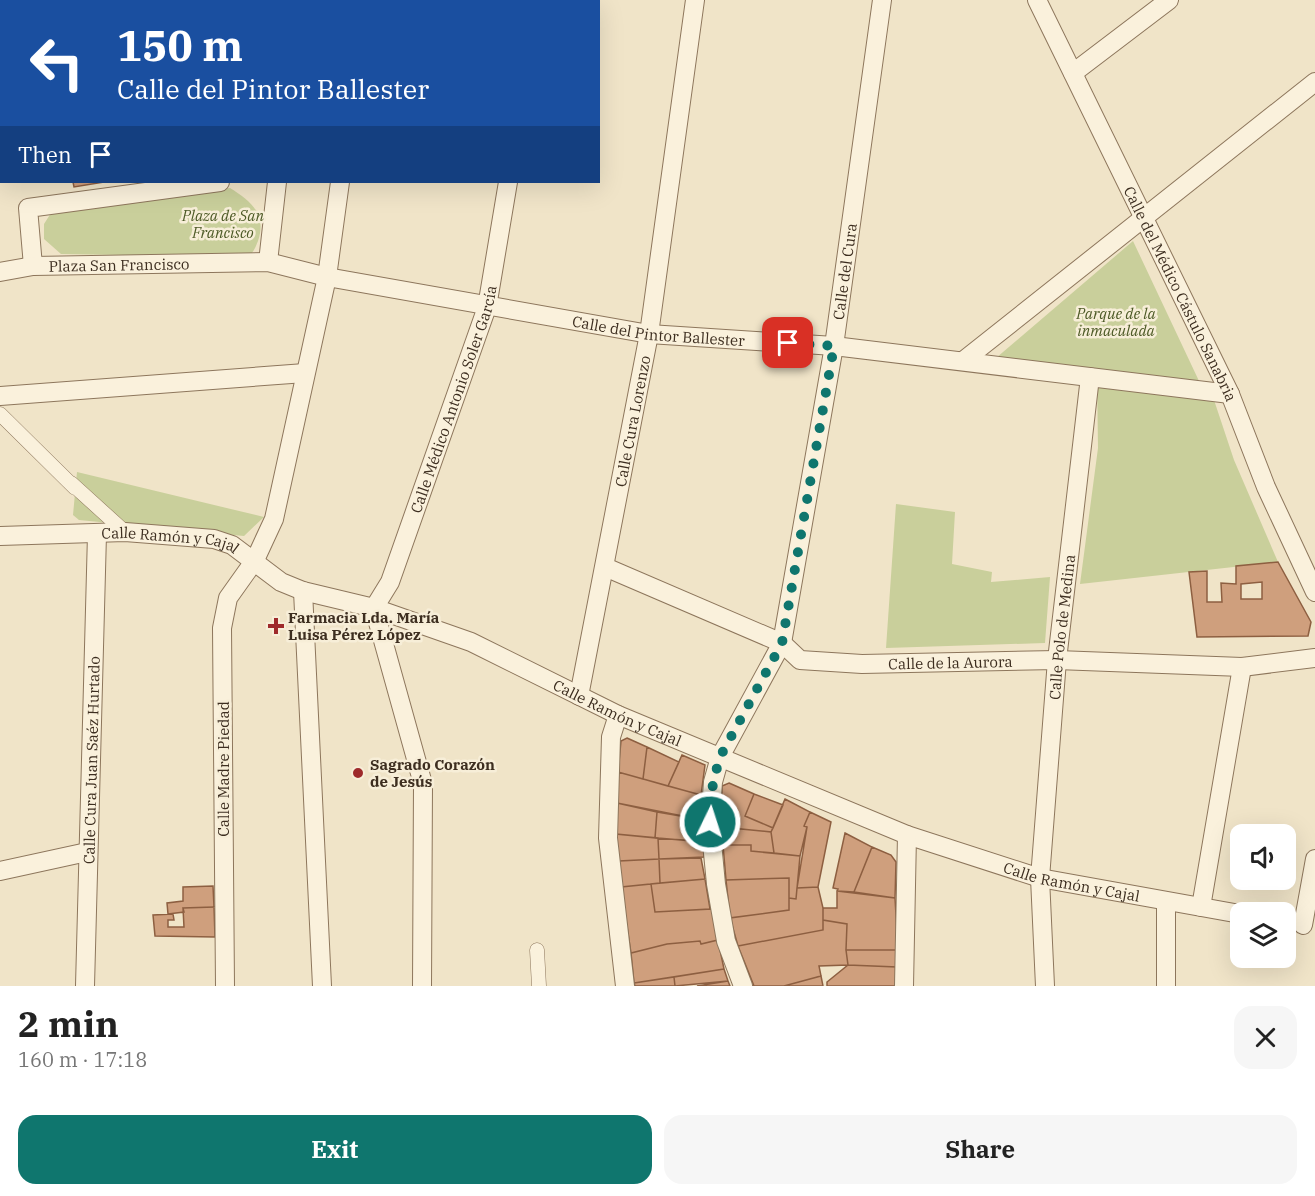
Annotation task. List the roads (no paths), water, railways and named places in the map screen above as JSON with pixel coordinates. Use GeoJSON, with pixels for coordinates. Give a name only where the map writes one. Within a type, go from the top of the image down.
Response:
{"type":"FeatureCollection","features":[{"type":"Feature","properties":{"kind":"street","name":"Calle Cura Lorenzo"},"geometry":{"type":"LineString","coordinates":[[579,696],[649,334],[695,0]]}},
{"type":"Feature","properties":{"kind":"street","name":"Calle del Cura"},"geometry":{"type":"LineString","coordinates":[[742,986],[726,941],[716,884],[710,822],[713,782],[720,757],[782,643],[834,346],[882,0]]}},
{"type":"Feature","properties":{"kind":"street","name":"Calle del Médico Cástulo Sanabria"},"geometry":{"type":"LineString","coordinates":[[1037,0],[1230,394],[1266,487],[1315,592]]}},
{"type":"Feature","properties":{"kind":"street"},"geometry":{"type":"LineString","coordinates":[[1073,73],[1169,0]]}},
{"type":"Feature","properties":{"kind":"street"},"geometry":{"type":"LineString","coordinates":[[963,361],[1143,216],[1315,82]]}},
{"type":"Feature","properties":{"kind":"street","name":"Plaza San Francisco"},"geometry":{"type":"LineString","coordinates":[[213,183],[28,208],[33,266],[268,262]]}},
{"type":"Feature","properties":{"kind":"street"},"geometry":{"type":"LineString","coordinates":[[268,262],[277,183]]}},
{"type":"Feature","properties":{"kind":"street","name":"Calle Madre Piedad"},"geometry":{"type":"LineString","coordinates":[[225,986],[222,628],[228,598],[255,560],[274,519],[327,277],[340,183]]}},
{"type":"Feature","properties":{"kind":"street","name":"Calle Médico Antonio Soler García"},"geometry":{"type":"LineString","coordinates":[[374,608],[390,582],[487,307],[508,183]]}},
{"type":"Feature","properties":{"kind":"street","name":"Calle del Pintor Ballester"},"geometry":{"type":"LineString","coordinates":[[268,262],[327,277],[649,334],[834,346],[1230,394]]}},
{"type":"Feature","properties":{"kind":"street"},"geometry":{"type":"LineString","coordinates":[[0,272],[33,266]]}},
{"type":"Feature","properties":{"kind":"street"},"geometry":{"type":"LineString","coordinates":[[0,396],[306,374]]}},
{"type":"Feature","properties":{"kind":"street","name":"Calle Polo de Medina"},"geometry":{"type":"LineString","coordinates":[[1045,986],[1040,878],[1057,660],[1090,376]]}},
{"type":"Feature","properties":{"kind":"street"},"geometry":{"type":"LineString","coordinates":[[0,414],[125,532]]}},
{"type":"Feature","properties":{"kind":"street"},"geometry":{"type":"LineString","coordinates":[[63,475],[75,488]]}},
{"type":"Feature","properties":{"kind":"street","name":"Calle Ramón y Cajal"},"geometry":{"type":"LineString","coordinates":[[0,536],[125,532],[214,539],[232,545],[255,560],[281,582],[303,591],[374,608],[471,642],[618,715],[907,835],[1040,878],[1230,912]]}},
{"type":"Feature","properties":{"kind":"street","name":"Calle Cura Juan Saéz Hurtado"},"geometry":{"type":"LineString","coordinates":[[85,986],[97,534]]}},
{"type":"Feature","properties":{"kind":"street","name":"Calle de la Aurora"},"geometry":{"type":"LineString","coordinates":[[605,567],[782,643],[800,660],[862,664],[1057,660],[1242,667],[1315,658]]}},
{"type":"Feature","properties":{"kind":"street"},"geometry":{"type":"LineString","coordinates":[[303,591],[322,986]]}},
{"type":"Feature","properties":{"kind":"street"},"geometry":{"type":"LineString","coordinates":[[374,608],[423,784],[422,986]]}},
{"type":"Feature","properties":{"kind":"street"},"geometry":{"type":"LineString","coordinates":[[1201,907],[1242,667]]}},
{"type":"Feature","properties":{"kind":"street"},"geometry":{"type":"LineString","coordinates":[[618,715],[611,737],[608,838],[626,986]]}},
{"type":"Feature","properties":{"kind":"street"},"geometry":{"type":"LineString","coordinates":[[904,986],[907,835]]}},
{"type":"Feature","properties":{"kind":"street"},"geometry":{"type":"LineString","coordinates":[[0,871],[87,852]]}},
{"type":"Feature","properties":{"kind":"street"},"geometry":{"type":"LineString","coordinates":[[1301,925],[1315,858]]}},
{"type":"Feature","properties":{"kind":"street"},"geometry":{"type":"LineString","coordinates":[[1166,902],[1166,986]]}},
{"type":"Feature","properties":{"kind":"street"},"geometry":{"type":"LineString","coordinates":[[537,950],[538,986]]}},
{"type":"Feature","properties":{"kind":"place","name":"Farmacia Lda. María Luisa Pérez López"},"geometry":{"type":"Point","coordinates":[276,626]}},
{"type":"Feature","properties":{"kind":"place","name":"Sagrado Corazón de Jesús"},"geometry":{"type":"Point","coordinates":[358,773]}},
{"type":"Feature","properties":{"kind":"park label","name":"Plaza de San Francisco"},"geometry":{"type":"Point","coordinates":[223,224]}},
{"type":"Feature","properties":{"kind":"park label","name":"Parque de la inmaculada"},"geometry":{"type":"Point","coordinates":[1116,322]}}]}
